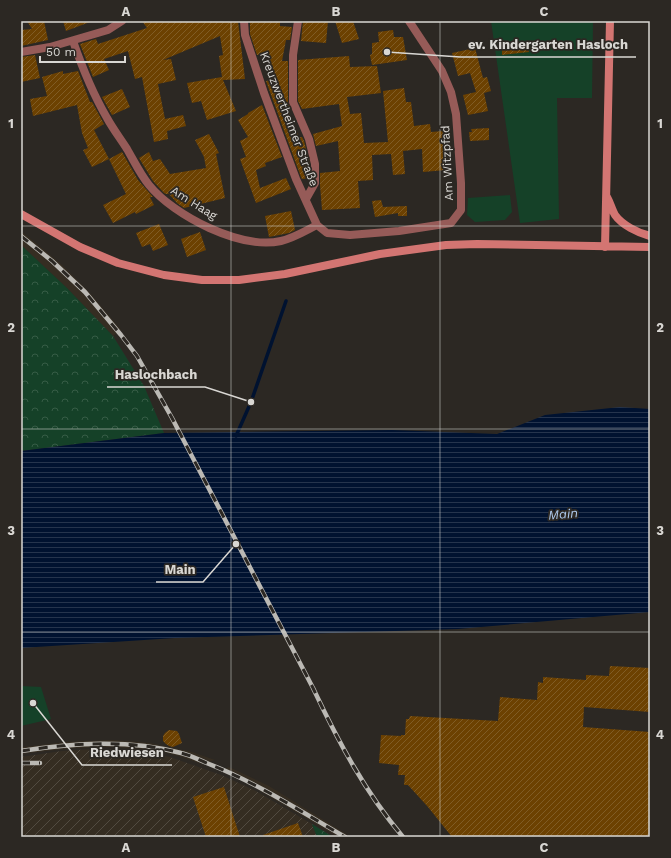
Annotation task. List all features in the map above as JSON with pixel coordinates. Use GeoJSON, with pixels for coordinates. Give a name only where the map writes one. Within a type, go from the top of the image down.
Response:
{"type":"FeatureCollection","features":[{"type":"Feature","properties":{"kind":"main road"},"geometry":{"type":"LineString","coordinates":[[604,247],[610,21]]}},
{"type":"Feature","properties":{"kind":"main road"},"geometry":{"type":"LineString","coordinates":[[606,194],[615,214],[628,226],[644,235],[650,236]]}},
{"type":"Feature","properties":{"kind":"main road"},"geometry":{"type":"LineString","coordinates":[[21,214],[80,247],[118,263],[164,275],[202,280],[239,280],[285,274],[380,254],[446,245],[477,244],[650,247]]}},
{"type":"Feature","properties":{"kind":"street"},"geometry":{"type":"LineString","coordinates":[[21,52],[50,47],[108,30],[122,21]]}},
{"type":"Feature","properties":{"kind":"street","name":"Kreuzwertheimer Straße"},"geometry":{"type":"LineString","coordinates":[[244,21],[245,35],[264,93],[296,179],[317,225]]}},
{"type":"Feature","properties":{"kind":"street"},"geometry":{"type":"LineString","coordinates":[[298,21],[293,55],[293,102],[309,139],[315,164],[315,183],[306,199]]}},
{"type":"Feature","properties":{"kind":"street","name":"Am Witzpfad"},"geometry":{"type":"LineString","coordinates":[[317,225],[326,233],[350,235],[399,231],[451,223],[461,210],[461,183],[456,114],[451,92],[442,71],[408,21]]}},
{"type":"Feature","properties":{"kind":"street","name":"Am Haag"},"geometry":{"type":"LineString","coordinates":[[72,41],[106,118],[150,186],[170,205],[220,233],[239,239],[257,242],[280,241],[300,235],[317,225]]}},
{"type":"Feature","properties":{"kind":"shaded area"},"geometry":{"type":"Polygon","coordinates":[[[21,231],[61,264],[89,292],[121,330],[113,336],[67,288],[21,245],[21,231]]]}},
{"type":"Feature","properties":{"kind":"shaded area"},"geometry":{"type":"Polygon","coordinates":[[[112,740],[150,743],[192,752],[215,760],[202,764],[155,750],[113,747],[72,748],[21,754],[21,747],[66,742],[112,740]]]}},
{"type":"Feature","properties":{"kind":"shaded area"},"geometry":{"type":"Polygon","coordinates":[[[94,749],[129,750],[170,757],[221,775],[254,790],[312,824],[317,837],[21,837],[21,757],[62,751],[94,749]]]}},
{"type":"Feature","properties":{"kind":"shaded area"},"geometry":{"type":"Polygon","coordinates":[[[229,767],[269,786],[351,837],[338,837],[238,778],[220,771],[229,767]]]}},
{"type":"Feature","properties":{"kind":"green space"},"geometry":{"type":"Polygon","coordinates":[[[491,21],[593,21],[592,98],[557,98],[559,219],[520,223],[491,21]]]}},
{"type":"Feature","properties":{"kind":"green space"},"geometry":{"type":"Polygon","coordinates":[[[510,195],[512,212],[505,220],[475,222],[467,215],[468,198],[510,195]]]}},
{"type":"Feature","properties":{"kind":"green space"},"geometry":{"type":"Polygon","coordinates":[[[21,245],[67,288],[113,336],[144,386],[164,433],[21,451],[21,245]]]}},
{"type":"Feature","properties":{"kind":"green space"},"geometry":{"type":"Polygon","coordinates":[[[21,686],[41,687],[51,719],[21,726],[21,686]]]}},
{"type":"Feature","properties":{"kind":"green space"},"geometry":{"type":"Polygon","coordinates":[[[312,824],[333,837],[317,837],[312,824]]]}},
{"type":"Feature","properties":{"kind":"water"},"geometry":{"type":"Polygon","coordinates":[[[620,407],[650,409],[650,612],[458,629],[175,638],[21,648],[21,451],[164,433],[392,430],[497,434],[545,415],[620,407]]]}},
{"type":"Feature","properties":{"kind":"building"},"geometry":{"type":"Polygon","coordinates":[[[27,21],[44,21],[48,40],[21,46],[21,30],[32,29],[27,21]]]}},
{"type":"Feature","properties":{"kind":"building"},"geometry":{"type":"Polygon","coordinates":[[[63,21],[90,21],[90,22],[66,31],[63,21]]]}},
{"type":"Feature","properties":{"kind":"building"},"geometry":{"type":"Polygon","coordinates":[[[142,21],[238,21],[245,79],[223,80],[236,111],[207,120],[201,101],[192,103],[187,83],[222,77],[219,56],[223,55],[220,36],[163,60],[171,59],[176,80],[158,84],[165,119],[183,115],[186,126],[167,131],[168,139],[154,142],[142,77],[135,79],[128,51],[104,59],[109,70],[93,77],[80,44],[96,39],[98,44],[147,28],[142,21]]]}},
{"type":"Feature","properties":{"kind":"building"},"geometry":{"type":"Polygon","coordinates":[[[250,21],[280,21],[280,26],[292,27],[290,40],[286,40],[282,61],[288,61],[288,102],[291,110],[288,110],[299,137],[302,137],[304,141],[310,165],[310,178],[302,179],[301,177],[266,81],[273,80],[267,55],[257,55],[250,34],[250,21]]]}},
{"type":"Feature","properties":{"kind":"building"},"geometry":{"type":"Polygon","coordinates":[[[303,21],[328,21],[326,43],[301,41],[303,21]]]}},
{"type":"Feature","properties":{"kind":"building"},"geometry":{"type":"Polygon","coordinates":[[[335,21],[353,21],[359,39],[342,43],[335,21]]]}},
{"type":"Feature","properties":{"kind":"building"},"geometry":{"type":"Polygon","coordinates":[[[393,30],[394,37],[403,37],[407,60],[372,65],[370,55],[372,54],[372,43],[379,42],[378,32],[393,30]]]}},
{"type":"Feature","properties":{"kind":"building"},"geometry":{"type":"Polygon","coordinates":[[[502,46],[528,46],[529,52],[502,55],[502,46]]]}},
{"type":"Feature","properties":{"kind":"building"},"geometry":{"type":"Polygon","coordinates":[[[475,48],[483,78],[487,77],[491,91],[484,93],[488,111],[468,115],[463,95],[476,92],[470,73],[458,76],[452,53],[475,48]]]}},
{"type":"Feature","properties":{"kind":"building"},"geometry":{"type":"Polygon","coordinates":[[[35,55],[40,78],[21,82],[21,57],[35,55]]]}},
{"type":"Feature","properties":{"kind":"building"},"geometry":{"type":"Polygon","coordinates":[[[349,56],[350,67],[377,66],[381,93],[347,97],[350,114],[361,113],[364,143],[388,142],[383,91],[404,88],[406,102],[411,102],[414,126],[430,124],[431,132],[443,131],[446,170],[423,172],[422,149],[403,151],[405,174],[393,175],[391,154],[372,155],[373,180],[358,181],[360,208],[322,210],[320,173],[340,171],[338,141],[316,146],[313,134],[342,126],[339,104],[302,109],[298,101],[298,60],[349,56]]]}},
{"type":"Feature","properties":{"kind":"building"},"geometry":{"type":"Polygon","coordinates":[[[63,71],[63,74],[78,71],[90,102],[92,102],[104,124],[94,130],[109,159],[92,167],[83,150],[88,148],[82,133],[77,105],[33,116],[30,99],[47,96],[42,77],[63,71]]]}},
{"type":"Feature","properties":{"kind":"building"},"geometry":{"type":"Polygon","coordinates":[[[122,89],[130,107],[112,115],[102,97],[122,89]]]}},
{"type":"Feature","properties":{"kind":"building"},"geometry":{"type":"Polygon","coordinates":[[[262,105],[282,157],[265,163],[266,166],[256,170],[260,188],[286,178],[291,189],[256,203],[240,159],[246,157],[240,141],[248,137],[238,120],[262,105]]]}},
{"type":"Feature","properties":{"kind":"building"},"geometry":{"type":"Polygon","coordinates":[[[489,128],[489,140],[470,141],[469,132],[472,132],[471,129],[489,128]]]}},
{"type":"Feature","properties":{"kind":"building"},"geometry":{"type":"Polygon","coordinates":[[[209,134],[219,153],[216,154],[225,198],[184,208],[169,194],[164,193],[153,181],[139,158],[149,152],[153,161],[160,159],[170,174],[206,168],[204,157],[195,140],[209,134]]]}},
{"type":"Feature","properties":{"kind":"building"},"geometry":{"type":"Polygon","coordinates":[[[122,152],[138,180],[153,197],[150,197],[154,205],[136,214],[135,212],[113,223],[103,205],[126,194],[109,159],[122,152]]]}},
{"type":"Feature","properties":{"kind":"building"},"geometry":{"type":"Polygon","coordinates":[[[381,200],[383,207],[407,206],[407,216],[398,216],[398,213],[375,217],[372,201],[381,200]]]}},
{"type":"Feature","properties":{"kind":"building"},"geometry":{"type":"Polygon","coordinates":[[[291,211],[295,230],[289,233],[269,237],[265,216],[291,211]]]}},
{"type":"Feature","properties":{"kind":"building"},"geometry":{"type":"Polygon","coordinates":[[[159,224],[168,245],[153,251],[150,244],[142,247],[136,233],[159,224]]]}},
{"type":"Feature","properties":{"kind":"building"},"geometry":{"type":"Polygon","coordinates":[[[200,232],[206,250],[187,257],[181,239],[200,232]]]}},
{"type":"Feature","properties":{"kind":"building"},"geometry":{"type":"Polygon","coordinates":[[[610,666],[650,668],[650,712],[584,707],[583,727],[650,732],[650,837],[452,837],[408,785],[404,785],[405,775],[398,775],[399,765],[379,763],[381,735],[405,735],[406,719],[409,719],[410,716],[498,721],[500,697],[537,700],[538,682],[543,683],[543,677],[586,680],[586,675],[609,676],[610,666]]]}},
{"type":"Feature","properties":{"kind":"building"},"geometry":{"type":"Polygon","coordinates":[[[169,730],[177,731],[182,743],[173,747],[169,746],[163,741],[163,736],[169,730]]]}},
{"type":"Feature","properties":{"kind":"building"},"geometry":{"type":"Polygon","coordinates":[[[224,787],[240,837],[206,837],[193,797],[224,787]]]}},
{"type":"Feature","properties":{"kind":"building"},"geometry":{"type":"Polygon","coordinates":[[[298,823],[303,837],[263,837],[263,835],[298,823]]]}},
{"type":"Feature","properties":{"kind":"waterway"},"geometry":{"type":"LineString","coordinates":[[236,436],[251,402],[286,301]]}},
{"type":"Feature","properties":{"kind":"railway"},"geometry":{"type":"LineString","coordinates":[[21,236],[52,261],[85,292],[137,356],[172,418],[313,688],[342,747],[376,802],[403,837]]}},
{"type":"Feature","properties":{"kind":"railway"},"geometry":{"type":"LineString","coordinates":[[21,751],[81,744],[121,744],[161,749],[184,754],[244,780],[295,807],[345,837]]}},
{"type":"Feature","properties":{"kind":"railway"},"geometry":{"type":"LineString","coordinates":[[21,763],[40,763]]}},
{"type":"Feature","properties":{"kind":"place","name":"ev. Kindergarten Hasloch"},"geometry":{"type":"Point","coordinates":[387,52]}},
{"type":"Feature","properties":{"kind":"place","name":"Haslochbach"},"geometry":{"type":"Point","coordinates":[251,402]}},
{"type":"Feature","properties":{"kind":"place","name":"Main"},"geometry":{"type":"Point","coordinates":[236,544]}},
{"type":"Feature","properties":{"kind":"place","name":"Riedwiesen"},"geometry":{"type":"Point","coordinates":[33,703]}}]}
